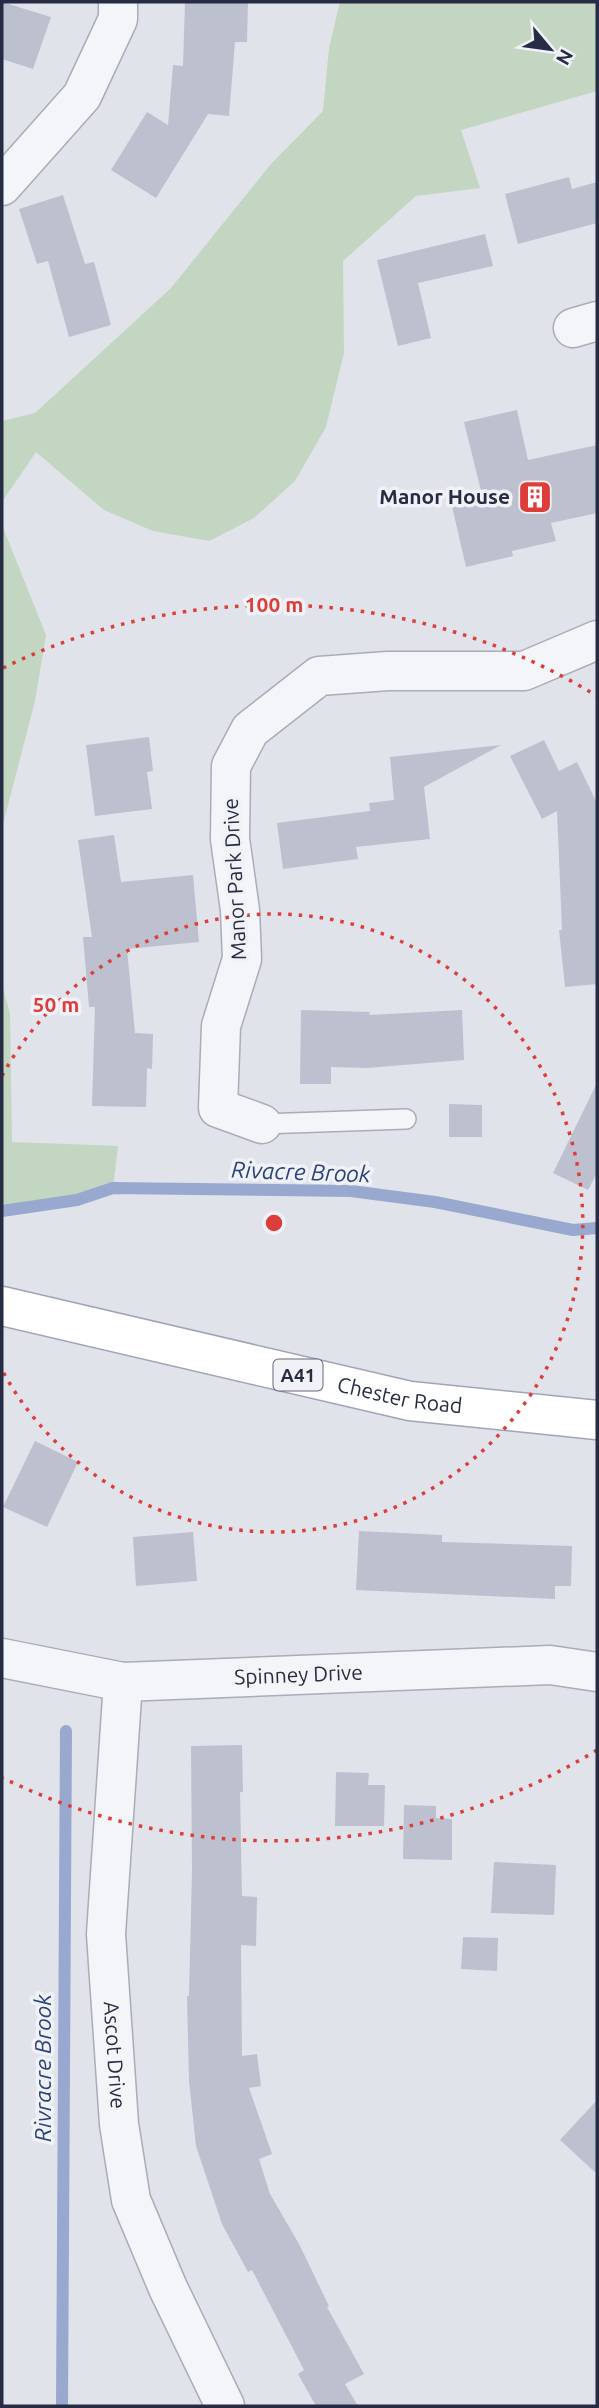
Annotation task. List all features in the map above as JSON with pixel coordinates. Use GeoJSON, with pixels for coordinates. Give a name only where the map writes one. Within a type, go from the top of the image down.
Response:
{"type":"FeatureCollection","features":[{"type":"Feature","properties":{"kind":"main road","name":"Chester Road"},"geometry":{"type":"LineString","coordinates":[[2,1306],[410,1401],[597,1420]]}},
{"type":"Feature","properties":{"kind":"street"},"geometry":{"type":"LineString","coordinates":[[2,186],[82,96],[118,19],[118,2]]}},
{"type":"Feature","properties":{"kind":"street","name":"Manor Park Drive"},"geometry":{"type":"LineString","coordinates":[[262,1124],[206,1117],[221,1026],[242,959],[240,911],[230,839],[231,766],[250,730],[318,676],[388,671],[524,671],[597,640]]}},
{"type":"Feature","properties":{"kind":"street","name":"Spinney Drive"},"geometry":{"type":"LineString","coordinates":[[2,1658],[123,1682],[550,1665],[597,1671]]}},
{"type":"Feature","properties":{"kind":"street","name":"Ascot Drive"},"geometry":{"type":"LineString","coordinates":[[123,1682],[106,1934],[119,2124],[131,2200],[168,2288],[225,2406]]}},
{"type":"Feature","properties":{"kind":"lane"},"geometry":{"type":"LineString","coordinates":[[262,1124],[406,1119]]}},
{"type":"Feature","properties":{"kind":"green space"},"geometry":{"type":"Polygon","coordinates":[[[340,2],[597,2],[597,91],[461,130],[480,188],[416,196],[343,261],[344,353],[326,427],[295,481],[254,518],[209,541],[153,531],[104,510],[36,452],[2,502],[2,421],[35,413],[171,288],[271,164],[323,111],[329,48],[340,2]]]}},
{"type":"Feature","properties":{"kind":"green space"},"geometry":{"type":"Polygon","coordinates":[[[2,525],[46,635],[35,701],[2,828],[2,525]]]}},
{"type":"Feature","properties":{"kind":"green space"},"geometry":{"type":"Polygon","coordinates":[[[2,985],[10,1013],[12,1142],[118,1146],[113,1188],[77,1200],[2,1211],[2,985]]]}},
{"type":"Feature","properties":{"kind":"building"},"geometry":{"type":"Polygon","coordinates":[[[2,2],[51,17],[33,69],[2,59],[2,2]]]}},
{"type":"Feature","properties":{"kind":"building"},"geometry":{"type":"Polygon","coordinates":[[[185,2],[248,2],[247,42],[235,42],[229,116],[208,114],[156,198],[111,170],[147,112],[168,125],[173,65],[183,66],[185,2]]]}},
{"type":"Feature","properties":{"kind":"building"},"geometry":{"type":"Polygon","coordinates":[[[569,177],[572,189],[597,182],[597,223],[518,244],[505,194],[569,177]]]}},
{"type":"Feature","properties":{"kind":"building"},"geometry":{"type":"Polygon","coordinates":[[[63,195],[85,264],[94,262],[111,325],[69,337],[48,261],[37,264],[19,209],[63,195]]]}},
{"type":"Feature","properties":{"kind":"building"},"geometry":{"type":"Polygon","coordinates":[[[485,234],[493,266],[418,283],[431,338],[398,346],[377,260],[485,234]]]}},
{"type":"Feature","properties":{"kind":"building","name":"Manor House"},"geometry":{"type":"Polygon","coordinates":[[[517,410],[528,460],[597,445],[597,513],[551,523],[556,541],[512,551],[513,556],[466,567],[451,502],[482,495],[464,422],[517,410]]]}},
{"type":"Feature","properties":{"kind":"building"},"geometry":{"type":"Polygon","coordinates":[[[149,737],[153,771],[147,772],[152,809],[95,816],[86,745],[149,737]]]}},
{"type":"Feature","properties":{"kind":"building"},"geometry":{"type":"Polygon","coordinates":[[[544,740],[559,771],[577,762],[597,803],[597,984],[565,987],[559,930],[562,930],[557,811],[542,819],[510,756],[544,740]]]}},
{"type":"Feature","properties":{"kind":"building"},"geometry":{"type":"Polygon","coordinates":[[[501,745],[424,787],[430,839],[356,847],[358,859],[283,869],[277,823],[370,811],[369,803],[394,800],[390,757],[501,745]]]}},
{"type":"Feature","properties":{"kind":"building"},"geometry":{"type":"Polygon","coordinates":[[[114,835],[121,882],[193,875],[199,942],[127,949],[135,1033],[153,1034],[152,1069],[147,1068],[146,1107],[92,1106],[95,1007],[89,1007],[83,937],[92,937],[78,840],[114,835]]]}},
{"type":"Feature","properties":{"kind":"building"},"geometry":{"type":"Polygon","coordinates":[[[301,1010],[370,1012],[369,1015],[462,1010],[464,1060],[367,1068],[331,1067],[331,1084],[300,1084],[301,1010]]]}},
{"type":"Feature","properties":{"kind":"building"},"geometry":{"type":"Polygon","coordinates":[[[597,1083],[597,1173],[588,1190],[553,1173],[597,1083]]]}},
{"type":"Feature","properties":{"kind":"building"},"geometry":{"type":"Polygon","coordinates":[[[449,1104],[482,1105],[482,1137],[449,1137],[449,1104]]]}},
{"type":"Feature","properties":{"kind":"building"},"geometry":{"type":"Polygon","coordinates":[[[35,1441],[78,1462],[47,1527],[3,1507],[35,1441]]]}},
{"type":"Feature","properties":{"kind":"building"},"geometry":{"type":"Polygon","coordinates":[[[359,1531],[442,1535],[442,1542],[572,1546],[571,1586],[555,1586],[555,1599],[356,1590],[359,1531]]]}},
{"type":"Feature","properties":{"kind":"building"},"geometry":{"type":"Polygon","coordinates":[[[193,1532],[197,1581],[136,1586],[133,1537],[193,1532]]]}},
{"type":"Feature","properties":{"kind":"building"},"geometry":{"type":"Polygon","coordinates":[[[242,1745],[242,1896],[257,1897],[256,1946],[241,1945],[242,2056],[257,2054],[261,2086],[249,2088],[272,2154],[259,2159],[270,2194],[299,2244],[329,2306],[327,2307],[364,2374],[345,2384],[358,2406],[316,2406],[298,2374],[304,2370],[252,2270],[248,2272],[222,2224],[196,2146],[189,2081],[187,1996],[192,1870],[191,1746],[242,1745]]]}},
{"type":"Feature","properties":{"kind":"building"},"geometry":{"type":"Polygon","coordinates":[[[336,1772],[369,1773],[368,1785],[385,1785],[384,1826],[335,1826],[336,1772]]]}},
{"type":"Feature","properties":{"kind":"building"},"geometry":{"type":"Polygon","coordinates":[[[404,1805],[436,1806],[436,1818],[452,1819],[452,1860],[403,1859],[404,1805]]]}},
{"type":"Feature","properties":{"kind":"building"},"geometry":{"type":"Polygon","coordinates":[[[494,1862],[556,1865],[554,1915],[491,1913],[494,1862]]]}},
{"type":"Feature","properties":{"kind":"building"},"geometry":{"type":"Polygon","coordinates":[[[463,1937],[498,1938],[497,1971],[461,1969],[463,1937]]]}},
{"type":"Feature","properties":{"kind":"building"},"geometry":{"type":"Polygon","coordinates":[[[597,2100],[597,2174],[560,2140],[597,2100]]]}},
{"type":"Feature","properties":{"kind":"waterway","name":"Rivacre Brook"},"geometry":{"type":"LineString","coordinates":[[2,1211],[77,1200],[113,1188],[351,1191],[435,1202],[573,1230],[597,1228]]}},
{"type":"Feature","properties":{"kind":"waterway","name":"Rivracre Brook"},"geometry":{"type":"LineString","coordinates":[[62,2406],[66,1731]]}},
{"type":"Feature","properties":{"kind":"place","name":"Manor House"},"geometry":{"type":"Point","coordinates":[535,497]}}]}
